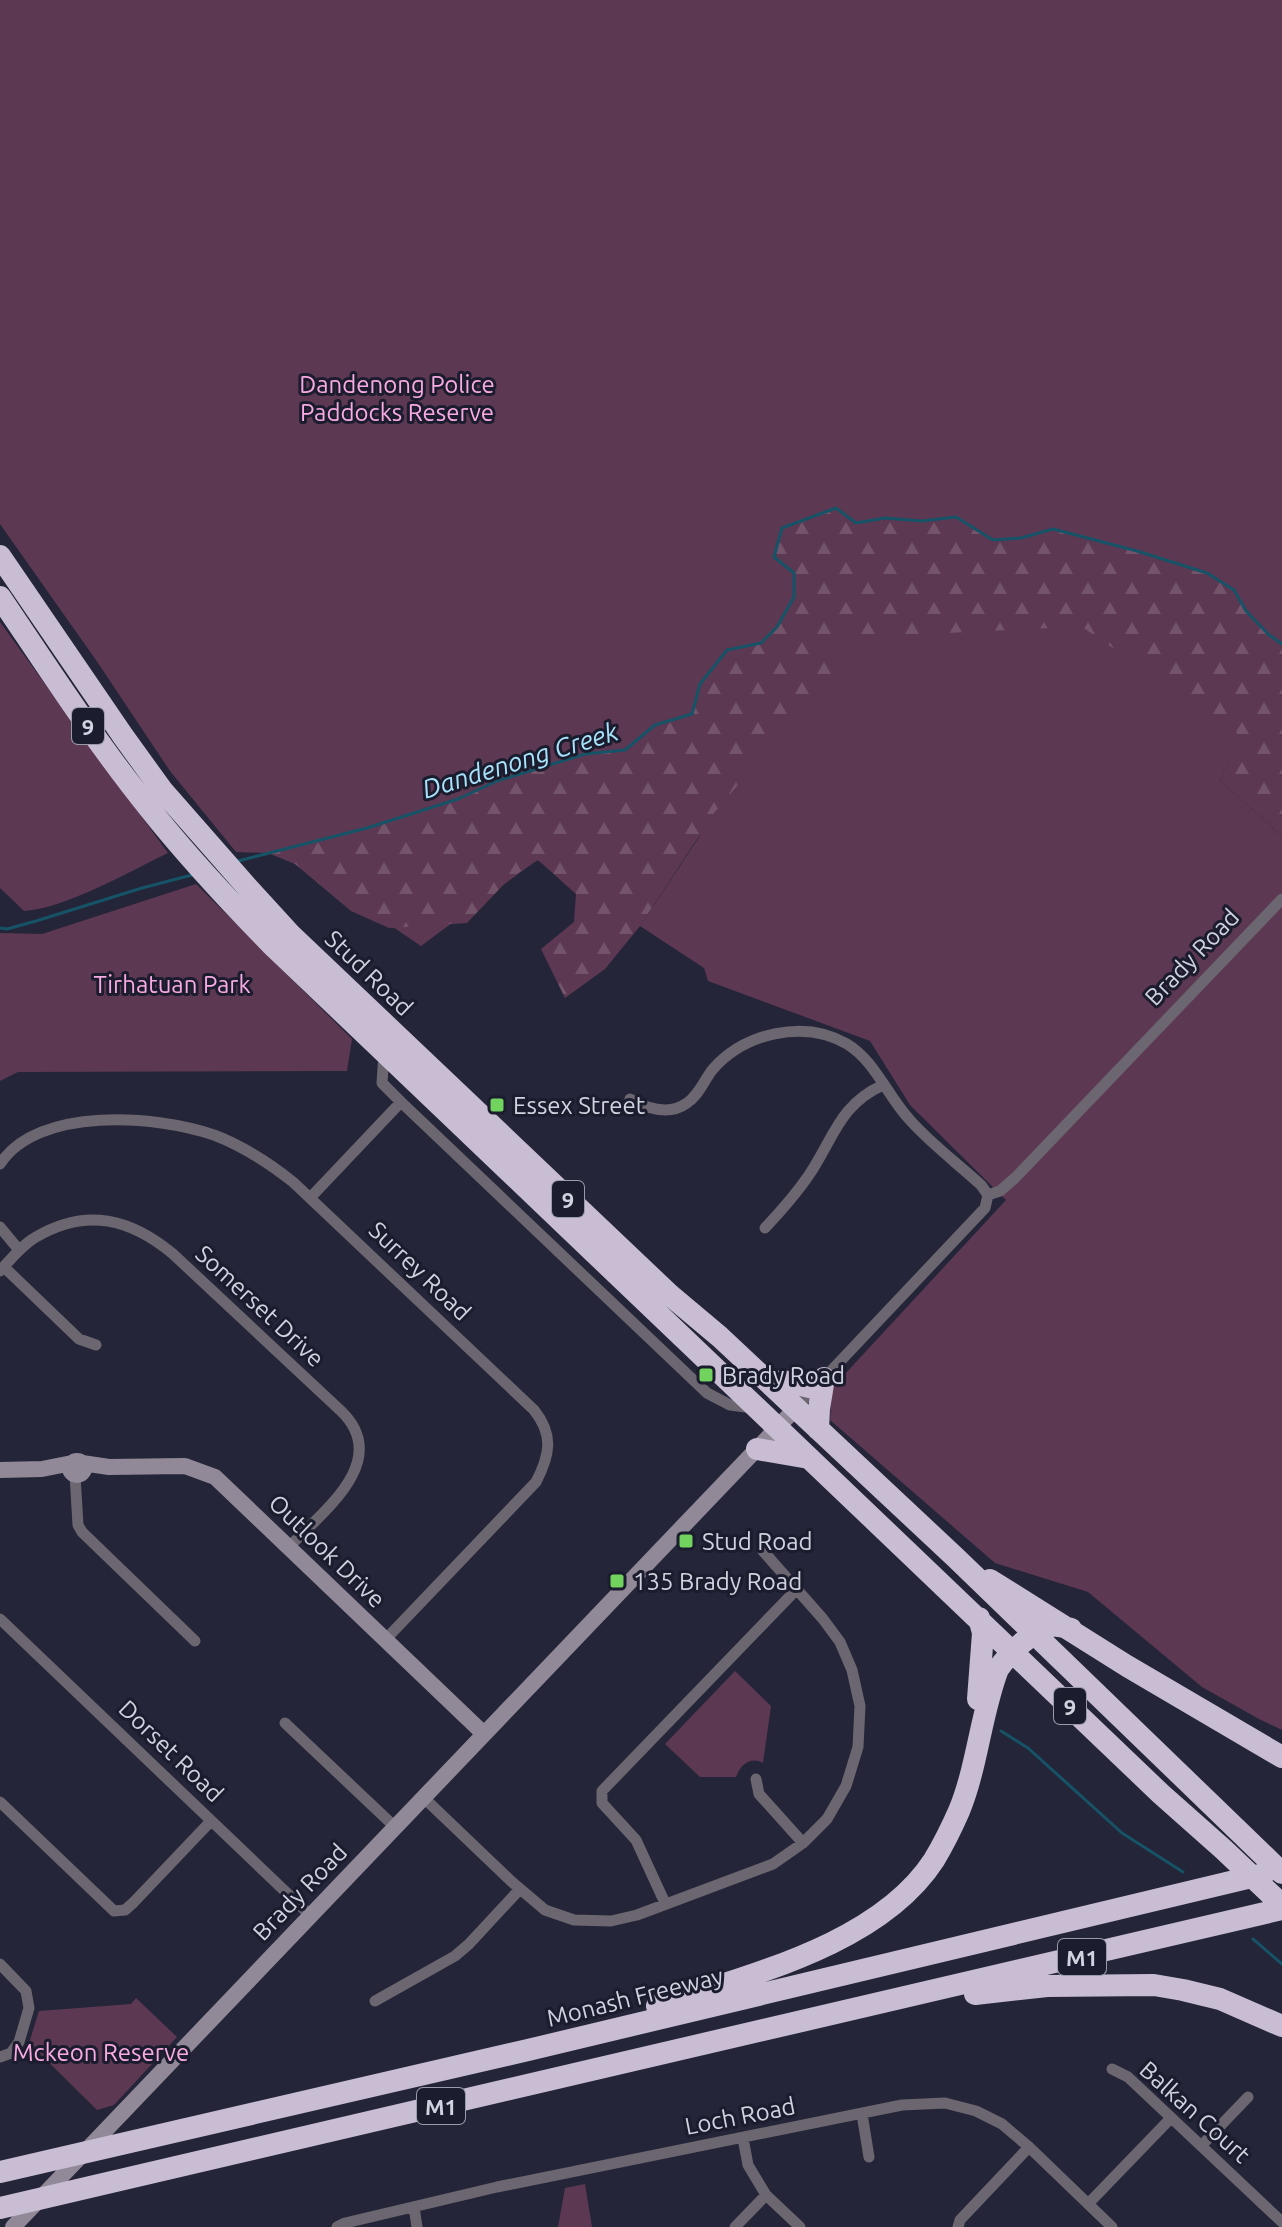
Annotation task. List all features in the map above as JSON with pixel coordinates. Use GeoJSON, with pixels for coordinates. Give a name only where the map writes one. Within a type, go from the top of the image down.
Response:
{"type":"FeatureCollection","features":[{"type":"Feature","properties":{"kind":"highway","name":"Stud Road"},"geometry":{"type":"LineString","coordinates":[[0,556],[162,790],[290,934],[670,1295],[771,1384],[956,1558],[1282,1871]]}},
{"type":"Feature","properties":{"kind":"highway","name":"Stud Road"},"geometry":{"type":"LineString","coordinates":[[0,597],[107,753],[221,894],[384,1053],[1282,1907]]}},
{"type":"Feature","properties":{"kind":"highway"},"geometry":{"type":"LineString","coordinates":[[771,1384],[783,1381],[819,1383],[818,1429]]}},
{"type":"Feature","properties":{"kind":"highway"},"geometry":{"type":"LineString","coordinates":[[757,1409],[753,1452],[810,1458]]}},
{"type":"Feature","properties":{"kind":"highway"},"geometry":{"type":"LineString","coordinates":[[956,1558],[1154,1682],[1282,1757]]}},
{"type":"Feature","properties":{"kind":"highway"},"geometry":{"type":"LineString","coordinates":[[979,1618],[983,1633],[977,1721],[981,1732]]}},
{"type":"Feature","properties":{"kind":"highway"},"geometry":{"type":"LineString","coordinates":[[528,2050],[820,1950],[870,1922],[907,1892],[933,1861],[960,1809],[998,1669],[1013,1651],[1034,1635],[1051,1626],[1071,1629]]}},
{"type":"Feature","properties":{"kind":"highway","name":"Monash Freeway"},"geometry":{"type":"LineString","coordinates":[[0,2172],[1282,1871]]}},
{"type":"Feature","properties":{"kind":"highway","name":"M1"},"geometry":{"type":"LineString","coordinates":[[0,2208],[882,2004],[1282,1907]]}},
{"type":"Feature","properties":{"kind":"highway"},"geometry":{"type":"LineString","coordinates":[[882,2004],[1047,1986],[1154,1985],[1220,1999],[1282,2026]]}},
{"type":"Feature","properties":{"kind":"main road","name":"Brady Road"},"geometry":{"type":"LineString","coordinates":[[13,2227],[796,1408]]}},
{"type":"Feature","properties":{"kind":"main road","name":"Outlook Drive"},"geometry":{"type":"LineString","coordinates":[[0,1470],[185,1466],[215,1477],[484,1734]]}},
{"type":"Feature","properties":{"kind":"street","name":"Brady Road"},"geometry":{"type":"LineString","coordinates":[[796,1408],[985,1208],[988,1195],[1003,1189],[1015,1178],[1282,899]]}},
{"type":"Feature","properties":{"kind":"street"},"geometry":{"type":"LineString","coordinates":[[630,1099],[664,1111],[679,1107],[690,1101],[711,1071],[736,1049],[768,1036],[796,1031],[821,1034],[848,1045],[867,1061],[913,1124],[981,1185],[988,1195]]}},
{"type":"Feature","properties":{"kind":"street"},"geometry":{"type":"LineString","coordinates":[[384,1053],[382,1083],[401,1102],[707,1393],[730,1405],[757,1409]]}},
{"type":"Feature","properties":{"kind":"street"},"geometry":{"type":"LineString","coordinates":[[765,1228],[809,1175],[842,1117],[870,1090],[883,1085]]}},
{"type":"Feature","properties":{"kind":"street"},"geometry":{"type":"LineString","coordinates":[[310,1198],[401,1102]]}},
{"type":"Feature","properties":{"kind":"street","name":"Surrey Road"},"geometry":{"type":"LineString","coordinates":[[0,1164],[18,1143],[37,1134],[106,1120],[178,1125],[217,1136],[272,1165],[534,1410],[548,1442],[545,1465],[536,1482],[385,1640]]}},
{"type":"Feature","properties":{"kind":"street","name":"Somerset Drive"},"geometry":{"type":"LineString","coordinates":[[2,1269],[34,1238],[59,1226],[85,1220],[128,1225],[152,1237],[173,1254],[347,1416],[358,1442],[359,1460],[354,1475],[289,1547]]}},
{"type":"Feature","properties":{"kind":"street"},"geometry":{"type":"LineString","coordinates":[[0,1227],[19,1250]]}},
{"type":"Feature","properties":{"kind":"street"},"geometry":{"type":"LineString","coordinates":[[2,1269],[79,1339],[96,1345]]}},
{"type":"Feature","properties":{"kind":"street"},"geometry":{"type":"LineString","coordinates":[[77,1470],[78,1525],[82,1532],[195,1641]]}},
{"type":"Feature","properties":{"kind":"street"},"geometry":{"type":"LineString","coordinates":[[423,1797],[545,1910],[574,1920],[611,1921],[637,1915],[773,1864],[803,1843],[827,1819],[846,1786],[858,1747],[860,1706],[852,1670],[840,1642],[763,1551]]}},
{"type":"Feature","properties":{"kind":"street"},"geometry":{"type":"LineString","coordinates":[[665,1903],[636,1840],[602,1803],[602,1791],[796,1590]]}},
{"type":"Feature","properties":{"kind":"street","name":"Dorset Road"},"geometry":{"type":"LineString","coordinates":[[0,1619],[311,1916]]}},
{"type":"Feature","properties":{"kind":"street"},"geometry":{"type":"LineString","coordinates":[[285,1723],[395,1827]]}},
{"type":"Feature","properties":{"kind":"street"},"geometry":{"type":"LineString","coordinates":[[756,1779],[759,1794],[803,1843]]}},
{"type":"Feature","properties":{"kind":"street"},"geometry":{"type":"LineString","coordinates":[[0,1802],[114,1911],[125,1910],[133,1903],[211,1821]]}},
{"type":"Feature","properties":{"kind":"street"},"geometry":{"type":"LineString","coordinates":[[375,2001],[455,1956],[520,1889]]}},
{"type":"Feature","properties":{"kind":"street"},"geometry":{"type":"LineString","coordinates":[[0,1964],[26,1991],[29,2008],[19,2042],[11,2053],[0,2057]]}},
{"type":"Feature","properties":{"kind":"street","name":"Balkan Court"},"geometry":{"type":"LineString","coordinates":[[1112,2069],[1128,2077],[1282,2222]]}},
{"type":"Feature","properties":{"kind":"street"},"geometry":{"type":"LineString","coordinates":[[1201,2146],[1248,2097]]}},
{"type":"Feature","properties":{"kind":"street","name":"Loch Road"},"geometry":{"type":"LineString","coordinates":[[337,2227],[497,2187],[902,2105],[945,2103],[976,2111],[1002,2124],[1112,2227]]}},
{"type":"Feature","properties":{"kind":"street"},"geometry":{"type":"LineString","coordinates":[[862,2114],[869,2157]]}},
{"type":"Feature","properties":{"kind":"street"},"geometry":{"type":"LineString","coordinates":[[1088,2204],[1171,2118]]}},
{"type":"Feature","properties":{"kind":"street"},"geometry":{"type":"LineString","coordinates":[[743,2138],[748,2165],[766,2195],[800,2227]]}},
{"type":"Feature","properties":{"kind":"street"},"geometry":{"type":"LineString","coordinates":[[958,2227],[960,2220],[1029,2147]]}},
{"type":"Feature","properties":{"kind":"street"},"geometry":{"type":"LineString","coordinates":[[735,2227],[766,2195]]}},
{"type":"Feature","properties":{"kind":"street"},"geometry":{"type":"LineString","coordinates":[[414,2207],[417,2227]]}},
{"type":"Feature","properties":{"kind":"green space","name":"Dandenong Police Paddocks Reserve"},"geometry":{"type":"Polygon","coordinates":[[[0,0],[1282,0],[1282,674],[1241,737],[1220,780],[1282,836],[1282,1730],[1202,1687],[1088,1592],[995,1563],[830,1420],[832,1388],[1006,1200],[910,1105],[870,1041],[708,981],[704,968],[640,926],[701,834],[630,919],[537,860],[421,946],[310,871],[292,847],[268,853],[236,852],[170,771],[0,524],[0,0]]]}},
{"type":"Feature","properties":{"kind":"green space"},"geometry":{"type":"Polygon","coordinates":[[[836,508],[856,523],[885,518],[922,521],[958,518],[993,540],[1021,538],[1053,529],[1207,573],[1234,590],[1246,611],[1282,644],[1282,836],[1220,780],[1241,736],[1075,622],[1050,628],[845,638],[829,678],[714,813],[640,926],[605,969],[565,998],[541,949],[574,922],[576,894],[538,860],[509,879],[467,923],[389,928],[351,911],[295,864],[268,853],[367,828],[458,799],[497,781],[585,754],[625,750],[655,725],[692,714],[700,684],[727,650],[761,643],[777,627],[794,597],[793,573],[774,557],[782,528],[836,508]]]}},
{"type":"Feature","properties":{"kind":"green space"},"geometry":{"type":"Polygon","coordinates":[[[0,622],[168,853],[78,896],[24,911],[0,888],[0,622]]]}},
{"type":"Feature","properties":{"kind":"green space","name":"Tirhatuan Park"},"geometry":{"type":"Polygon","coordinates":[[[196,884],[352,1039],[347,1071],[18,1072],[0,1081],[0,933],[42,934],[196,884]]]}},
{"type":"Feature","properties":{"kind":"green space"},"geometry":{"type":"Polygon","coordinates":[[[735,1671],[771,1706],[763,1763],[746,1763],[736,1777],[700,1777],[665,1744],[735,1671]]]}},
{"type":"Feature","properties":{"kind":"green space","name":"Mckeon Reserve"},"geometry":{"type":"Polygon","coordinates":[[[136,1998],[177,2037],[114,2105],[97,2110],[29,2043],[39,2011],[131,2004],[136,1998]]]}},
{"type":"Feature","properties":{"kind":"green space"},"geometry":{"type":"Polygon","coordinates":[[[585,2184],[592,2227],[558,2227],[565,2188],[585,2184]]]}},
{"type":"Feature","properties":{"kind":"waterway","name":"Dandenong Creek"},"geometry":{"type":"LineString","coordinates":[[238,861],[367,828],[458,799],[497,781],[585,754],[625,750],[655,725],[692,714],[700,684],[727,650],[761,643],[777,627],[794,597],[794,573],[774,557],[782,528],[836,508],[856,523],[885,518],[922,521],[956,517],[993,540],[1021,538],[1053,529],[1137,551],[1207,573],[1234,590],[1246,611],[1282,644]]}},
{"type":"Feature","properties":{"kind":"waterway","name":"Dandenong Creek"},"geometry":{"type":"LineString","coordinates":[[0,928],[36,921],[192,875]]}},
{"type":"Feature","properties":{"kind":"waterway"},"geometry":{"type":"LineString","coordinates":[[1001,1731],[1028,1748],[1122,1833],[1183,1872]]}},
{"type":"Feature","properties":{"kind":"waterway"},"geometry":{"type":"LineString","coordinates":[[1253,1939],[1282,1964]]}},
{"type":"Feature","properties":{"kind":"place","name":"Essex Street"},"geometry":{"type":"Point","coordinates":[497,1105]}},
{"type":"Feature","properties":{"kind":"place","name":"Brady Road"},"geometry":{"type":"Point","coordinates":[706,1375]}},
{"type":"Feature","properties":{"kind":"place","name":"Stud Road"},"geometry":{"type":"Point","coordinates":[686,1541]}},
{"type":"Feature","properties":{"kind":"place","name":"135 Brady Road"},"geometry":{"type":"Point","coordinates":[617,1581]}}]}
